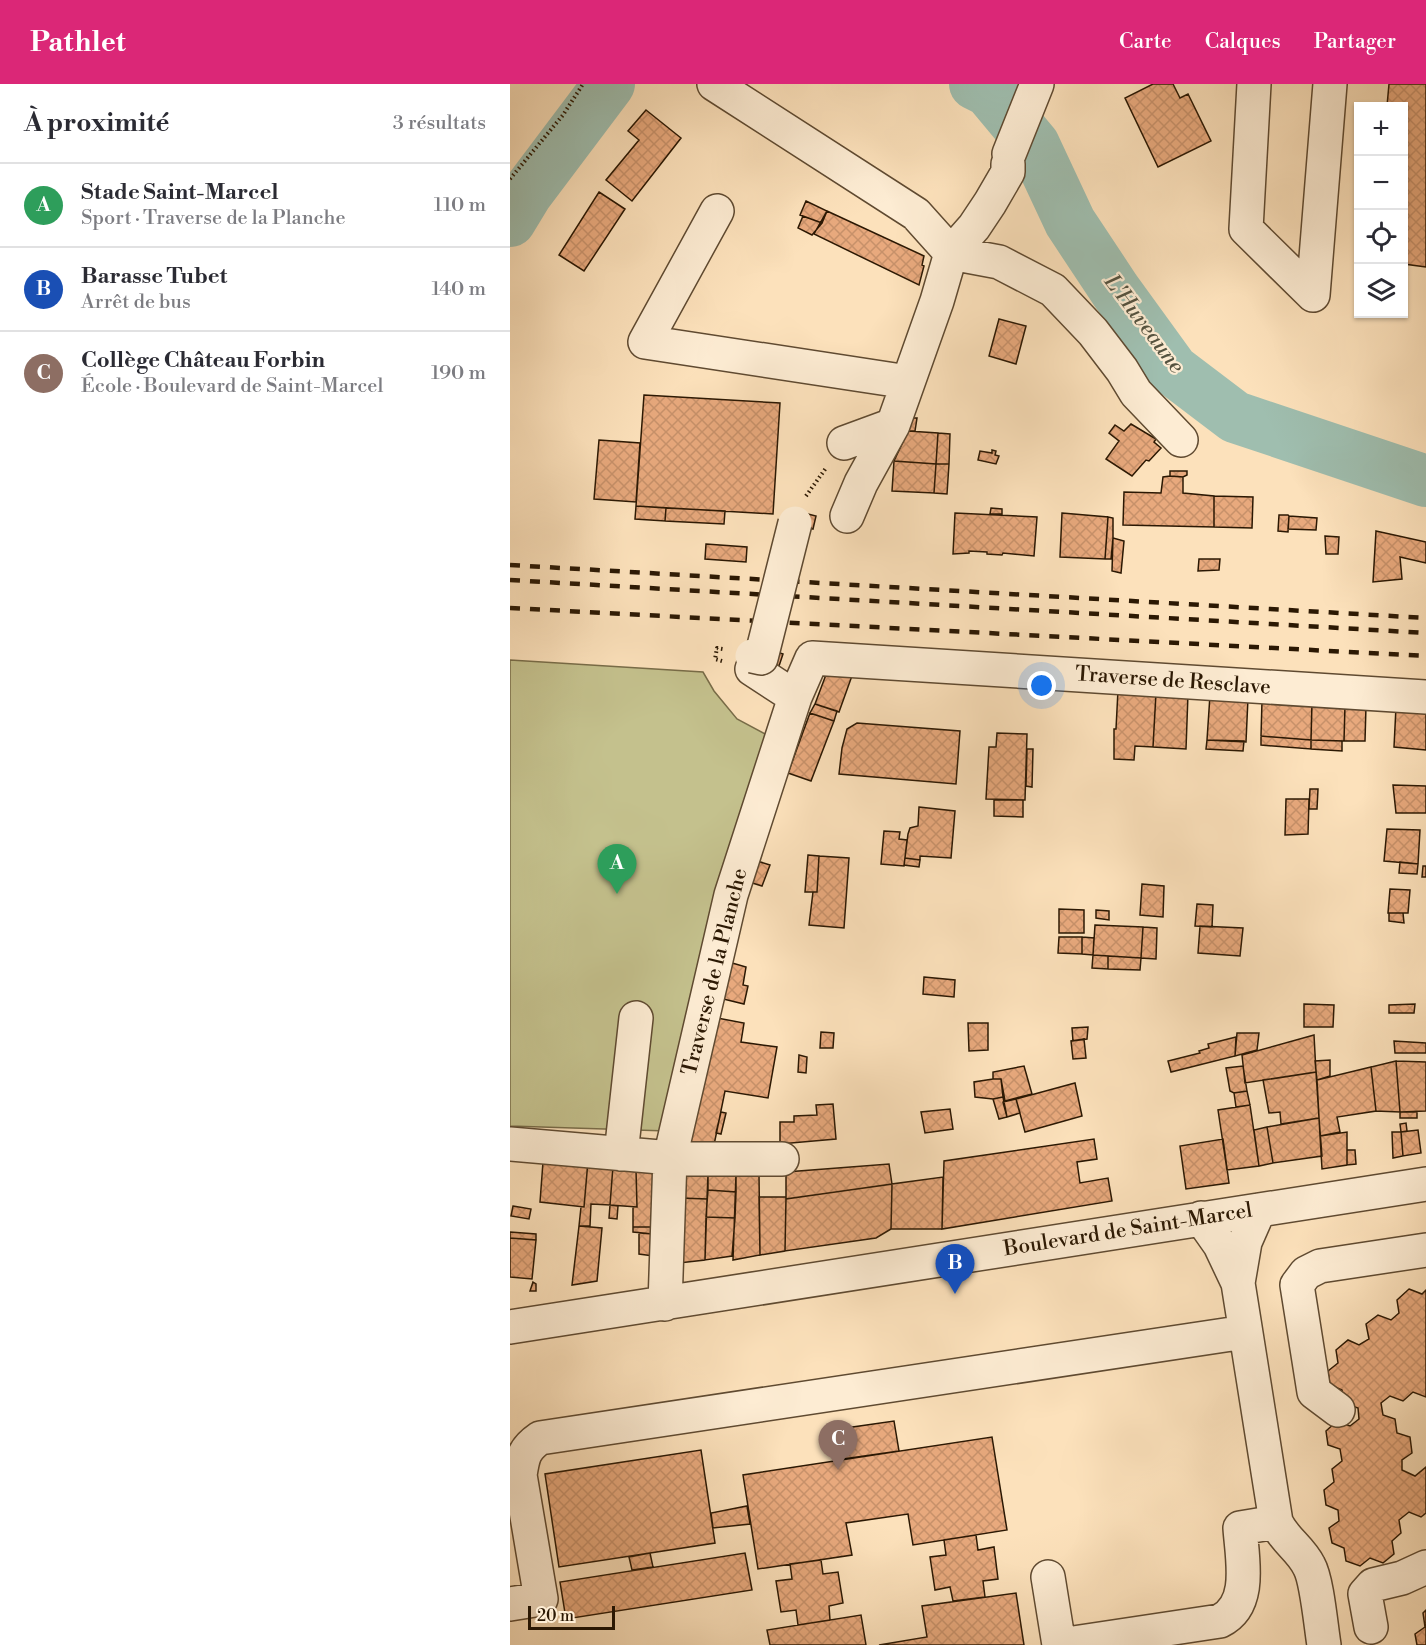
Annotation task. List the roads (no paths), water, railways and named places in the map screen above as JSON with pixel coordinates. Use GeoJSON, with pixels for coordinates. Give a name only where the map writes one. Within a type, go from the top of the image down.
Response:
{"type":"FeatureCollection","features":[{"type":"Feature","properties":{"kind":"street"},"geometry":{"type":"LineString","coordinates":[[847,516],[861,483],[892,425],[937,301],[951,253],[974,227],[1008,172],[1009,159],[1037,84]]}},
{"type":"Feature","properties":{"kind":"street"},"geometry":{"type":"LineString","coordinates":[[1254,84],[1246,229],[1313,295],[1330,84]]}},
{"type":"Feature","properties":{"kind":"street"},"geometry":{"type":"LineString","coordinates":[[723,89],[916,214],[951,253],[999,262],[1053,290],[1093,332],[1122,370],[1136,393],[1181,440]]}},
{"type":"Feature","properties":{"kind":"street"},"geometry":{"type":"LineString","coordinates":[[717,211],[645,342],[908,382]]}},
{"type":"Feature","properties":{"kind":"street"},"geometry":{"type":"LineString","coordinates":[[844,443],[892,425]]}},
{"type":"Feature","properties":{"kind":"street"},"geometry":{"type":"LineString","coordinates":[[795,523],[761,658],[752,662],[795,697]]}},
{"type":"Feature","properties":{"kind":"street","name":"Traverse de Resclave"},"geometry":{"type":"LineString","coordinates":[[812,658],[1426,697]]}},
{"type":"Feature","properties":{"kind":"street","name":"Traverse de la Planche"},"geometry":{"type":"LineString","coordinates":[[665,1304],[670,1158],[731,895],[795,697],[812,658]]}},
{"type":"Feature","properties":{"kind":"street"},"geometry":{"type":"LineString","coordinates":[[621,1154],[636,1018]]}},
{"type":"Feature","properties":{"kind":"street"},"geometry":{"type":"LineString","coordinates":[[510,1144],[670,1158],[782,1159]]}},
{"type":"Feature","properties":{"kind":"street","name":"Boulevard de Saint-Marcel"},"geometry":{"type":"LineString","coordinates":[[510,1327],[1426,1184]]}},
{"type":"Feature","properties":{"kind":"street"},"geometry":{"type":"LineString","coordinates":[[1238,1283],[1245,1242],[1259,1210]]}},
{"type":"Feature","properties":{"kind":"street"},"geometry":{"type":"LineString","coordinates":[[1201,1218],[1220,1245],[1238,1283],[1276,1522],[1282,1535],[1301,1553],[1311,1569],[1324,1645]]}},
{"type":"Feature","properties":{"kind":"street"},"geometry":{"type":"LineString","coordinates":[[1338,1410],[1314,1392],[1297,1284],[1306,1273],[1320,1266],[1426,1250]]}},
{"type":"Feature","properties":{"kind":"street"},"geometry":{"type":"LineString","coordinates":[[510,1604],[541,1599],[520,1475],[522,1458],[529,1446],[540,1438],[1245,1332]]}},
{"type":"Feature","properties":{"kind":"street"},"geometry":{"type":"LineString","coordinates":[[1048,1577],[1059,1645],[1220,1621],[1231,1616],[1237,1607],[1244,1578],[1240,1528],[1276,1522]]}},
{"type":"Feature","properties":{"kind":"street"},"geometry":{"type":"LineString","coordinates":[[1371,1627],[1365,1594],[1373,1585],[1402,1578],[1426,1567]]}},
{"type":"Feature","properties":{"kind":"waterway","name":"L'Huveaune"},"geometry":{"type":"LineString","coordinates":[[510,221],[527,193],[609,84]]}},
{"type":"Feature","properties":{"kind":"waterway","name":"L'Huveaune"},"geometry":{"type":"LineString","coordinates":[[975,84],[989,91],[1034,145],[1070,222],[1115,290],[1173,370],[1235,417],[1426,481]]}},
{"type":"Feature","properties":{"kind":"railway"},"geometry":{"type":"LineString","coordinates":[[510,565],[1426,618]]}},
{"type":"Feature","properties":{"kind":"railway"},"geometry":{"type":"LineString","coordinates":[[510,580],[1426,633]]}},
{"type":"Feature","properties":{"kind":"railway"},"geometry":{"type":"LineString","coordinates":[[510,608],[1426,656]]}},
{"type":"Feature","properties":{"kind":"place","name":"Stade Saint-Marcel"},"geometry":{"type":"Point","coordinates":[617,894]}},
{"type":"Feature","properties":{"kind":"place","name":"Barasse Tubet"},"geometry":{"type":"Point","coordinates":[955,1294]}},
{"type":"Feature","properties":{"kind":"place","name":"Collège Château Forbin"},"geometry":{"type":"Point","coordinates":[838,1470]}}]}
